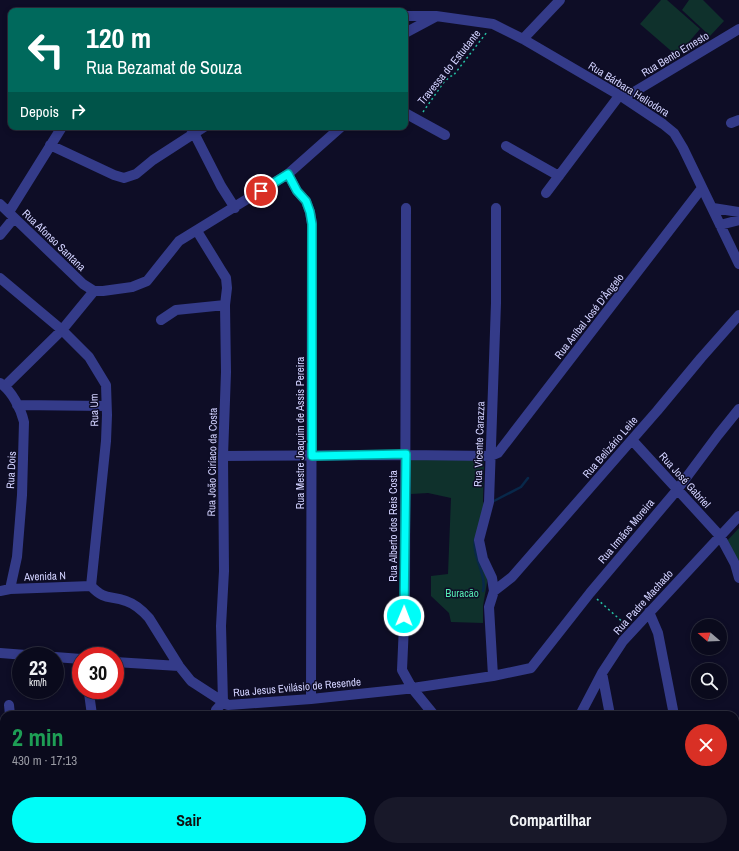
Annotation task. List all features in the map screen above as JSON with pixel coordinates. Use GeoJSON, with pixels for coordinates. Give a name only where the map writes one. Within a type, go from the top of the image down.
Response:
{"type":"FeatureCollection","features":[{"type":"Feature","properties":{"kind":"street"},"geometry":{"type":"LineString","coordinates":[[523,39],[560,0]]}},
{"type":"Feature","properties":{"kind":"street","name":"Rua Bárbara Heliodora"},"geometry":{"type":"LineString","coordinates":[[408,16],[436,16],[493,24],[523,39],[621,97],[663,124],[674,133],[683,148],[739,264]]}},
{"type":"Feature","properties":{"kind":"street"},"geometry":{"type":"LineString","coordinates":[[408,31],[436,16]]}},
{"type":"Feature","properties":{"kind":"street","name":"Rua Bento Ernesto"},"geometry":{"type":"LineString","coordinates":[[621,97],[739,29]]}},
{"type":"Feature","properties":{"kind":"street"},"geometry":{"type":"LineString","coordinates":[[546,193],[621,97]]}},
{"type":"Feature","properties":{"kind":"street"},"geometry":{"type":"LineString","coordinates":[[408,115],[445,135]]}},
{"type":"Feature","properties":{"kind":"street"},"geometry":{"type":"LineString","coordinates":[[0,235],[50,145],[60,130]]}},
{"type":"Feature","properties":{"kind":"street"},"geometry":{"type":"LineString","coordinates":[[50,145],[114,175],[124,178],[136,174],[192,130],[221,186],[235,208]]}},
{"type":"Feature","properties":{"kind":"street"},"geometry":{"type":"LineString","coordinates":[[2,385],[62,330],[94,291],[132,287],[147,280],[179,241],[235,208],[288,174],[338,130]]}},
{"type":"Feature","properties":{"kind":"street"},"geometry":{"type":"LineString","coordinates":[[506,146],[558,176]]}},
{"type":"Feature","properties":{"kind":"street","name":"Rua Mestre Joaquim de Assis Pereira"},"geometry":{"type":"LineString","coordinates":[[288,174],[297,191],[306,201],[312,224],[311,699]]}},
{"type":"Feature","properties":{"kind":"street","name":"Rua Aníbal José D'Ângelo"},"geometry":{"type":"LineString","coordinates":[[491,456],[498,453],[702,188]]}},
{"type":"Feature","properties":{"kind":"street","name":"Rua Afonso Santana"},"geometry":{"type":"LineString","coordinates":[[0,204],[83,284],[94,291]]}},
{"type":"Feature","properties":{"kind":"street","name":"Rua Alberto dos Reis Costa"},"geometry":{"type":"LineString","coordinates":[[406,208],[406,454],[402,670],[412,688],[431,711]]}},
{"type":"Feature","properties":{"kind":"street","name":"Rua Vicente Carazza"},"geometry":{"type":"LineString","coordinates":[[493,676],[489,607],[494,591],[492,578],[483,559],[479,540],[489,502],[496,303],[496,208]]}},
{"type":"Feature","properties":{"kind":"street"},"geometry":{"type":"LineString","coordinates":[[713,208],[739,212]]}},
{"type":"Feature","properties":{"kind":"street"},"geometry":{"type":"LineString","coordinates":[[720,225],[739,220]]}},
{"type":"Feature","properties":{"kind":"street","name":"Rua João Ciríaco da Costa"},"geometry":{"type":"LineString","coordinates":[[197,231],[226,278],[227,288],[225,305],[226,372],[223,456],[223,702]]}},
{"type":"Feature","properties":{"kind":"street","name":"Rua Um"},"geometry":{"type":"LineString","coordinates":[[0,278],[62,330],[89,358],[106,385],[106,406],[108,415],[91,586]]}},
{"type":"Feature","properties":{"kind":"street"},"geometry":{"type":"LineString","coordinates":[[161,320],[176,310],[225,305]]}},
{"type":"Feature","properties":{"kind":"street","name":"Rua Belizário Leite"},"geometry":{"type":"LineString","coordinates":[[494,591],[512,576],[632,440],[739,315]]}},
{"type":"Feature","properties":{"kind":"street","name":"Rua Dois"},"geometry":{"type":"LineString","coordinates":[[2,385],[22,412],[25,434],[17,557],[5,590]]}},
{"type":"Feature","properties":{"kind":"street"},"geometry":{"type":"LineString","coordinates":[[17,405],[106,406]]}},
{"type":"Feature","properties":{"kind":"street","name":"Rua Irmãos Moreira"},"geometry":{"type":"LineString","coordinates":[[531,668],[590,593],[677,490],[739,409]]}},
{"type":"Feature","properties":{"kind":"street","name":"Rua José Gabriel"},"geometry":{"type":"LineString","coordinates":[[632,440],[720,536],[735,564],[739,578]]}},
{"type":"Feature","properties":{"kind":"street"},"geometry":{"type":"LineString","coordinates":[[223,456],[406,454],[491,456]]}},
{"type":"Feature","properties":{"kind":"street","name":"Rua Padre Machado"},"geometry":{"type":"LineString","coordinates":[[582,711],[602,673],[623,641],[739,516]]}},
{"type":"Feature","properties":{"kind":"street","name":"Avenida N"},"geometry":{"type":"LineString","coordinates":[[5,590],[91,586]]}},
{"type":"Feature","properties":{"kind":"street","name":"Rua Jesus Evilásio de Resende"},"geometry":{"type":"LineString","coordinates":[[91,586],[98,594],[104,597],[125,600],[143,611],[191,681],[228,705],[311,699],[412,688],[493,676],[531,668]]}},
{"type":"Feature","properties":{"kind":"street"},"geometry":{"type":"LineString","coordinates":[[649,612],[658,633],[673,711]]}},
{"type":"Feature","properties":{"kind":"street"},"geometry":{"type":"LineString","coordinates":[[0,654],[12,655]]}},
{"type":"Feature","properties":{"kind":"street"},"geometry":{"type":"LineString","coordinates":[[124,663],[180,666]]}},
{"type":"Feature","properties":{"kind":"street"},"geometry":{"type":"LineString","coordinates":[[602,673],[609,711]]}},
{"type":"Feature","properties":{"kind":"street"},"geometry":{"type":"LineString","coordinates":[[90,699],[91,711]]}},
{"type":"Feature","properties":{"kind":"street"},"geometry":{"type":"LineString","coordinates":[[216,711],[223,702]]}},
{"type":"Feature","properties":{"kind":"path","name":"Travessa do Estudante"},"geometry":{"type":"LineString","coordinates":[[418,120],[444,82],[453,76],[493,24]]}},
{"type":"Feature","properties":{"kind":"path"},"geometry":{"type":"LineString","coordinates":[[590,593],[633,630]]}},
{"type":"Feature","properties":{"kind":"green space"},"geometry":{"type":"Polygon","coordinates":[[[661,0],[667,0],[700,29],[677,56],[640,24],[661,0]]]}},
{"type":"Feature","properties":{"kind":"green space"},"geometry":{"type":"Polygon","coordinates":[[[689,0],[703,0],[724,21],[710,36],[682,10],[689,0]]]}},
{"type":"Feature","properties":{"kind":"green space","name":"Buracão"},"geometry":{"type":"Polygon","coordinates":[[[411,459],[484,460],[484,505],[477,538],[488,577],[483,606],[483,623],[451,622],[449,613],[431,596],[431,576],[448,574],[451,498],[428,493],[411,494],[411,459]]]}},
{"type":"Feature","properties":{"kind":"green space"},"geometry":{"type":"Polygon","coordinates":[[[739,528],[739,568],[726,542],[739,528]]]}},
{"type":"Feature","properties":{"kind":"waterway"},"geometry":{"type":"LineString","coordinates":[[492,502],[521,487],[528,478]]}},
{"type":"Feature","properties":{"kind":"waterway"},"geometry":{"type":"LineString","coordinates":[[475,539],[476,552],[483,578],[483,591]]}},
{"type":"Feature","properties":{"kind":"route"},"geometry":{"type":"LineString","coordinates":[[261,191],[288,174],[297,191],[306,201],[310,212],[312,224],[312,456],[406,454],[404,616]]}}]}
